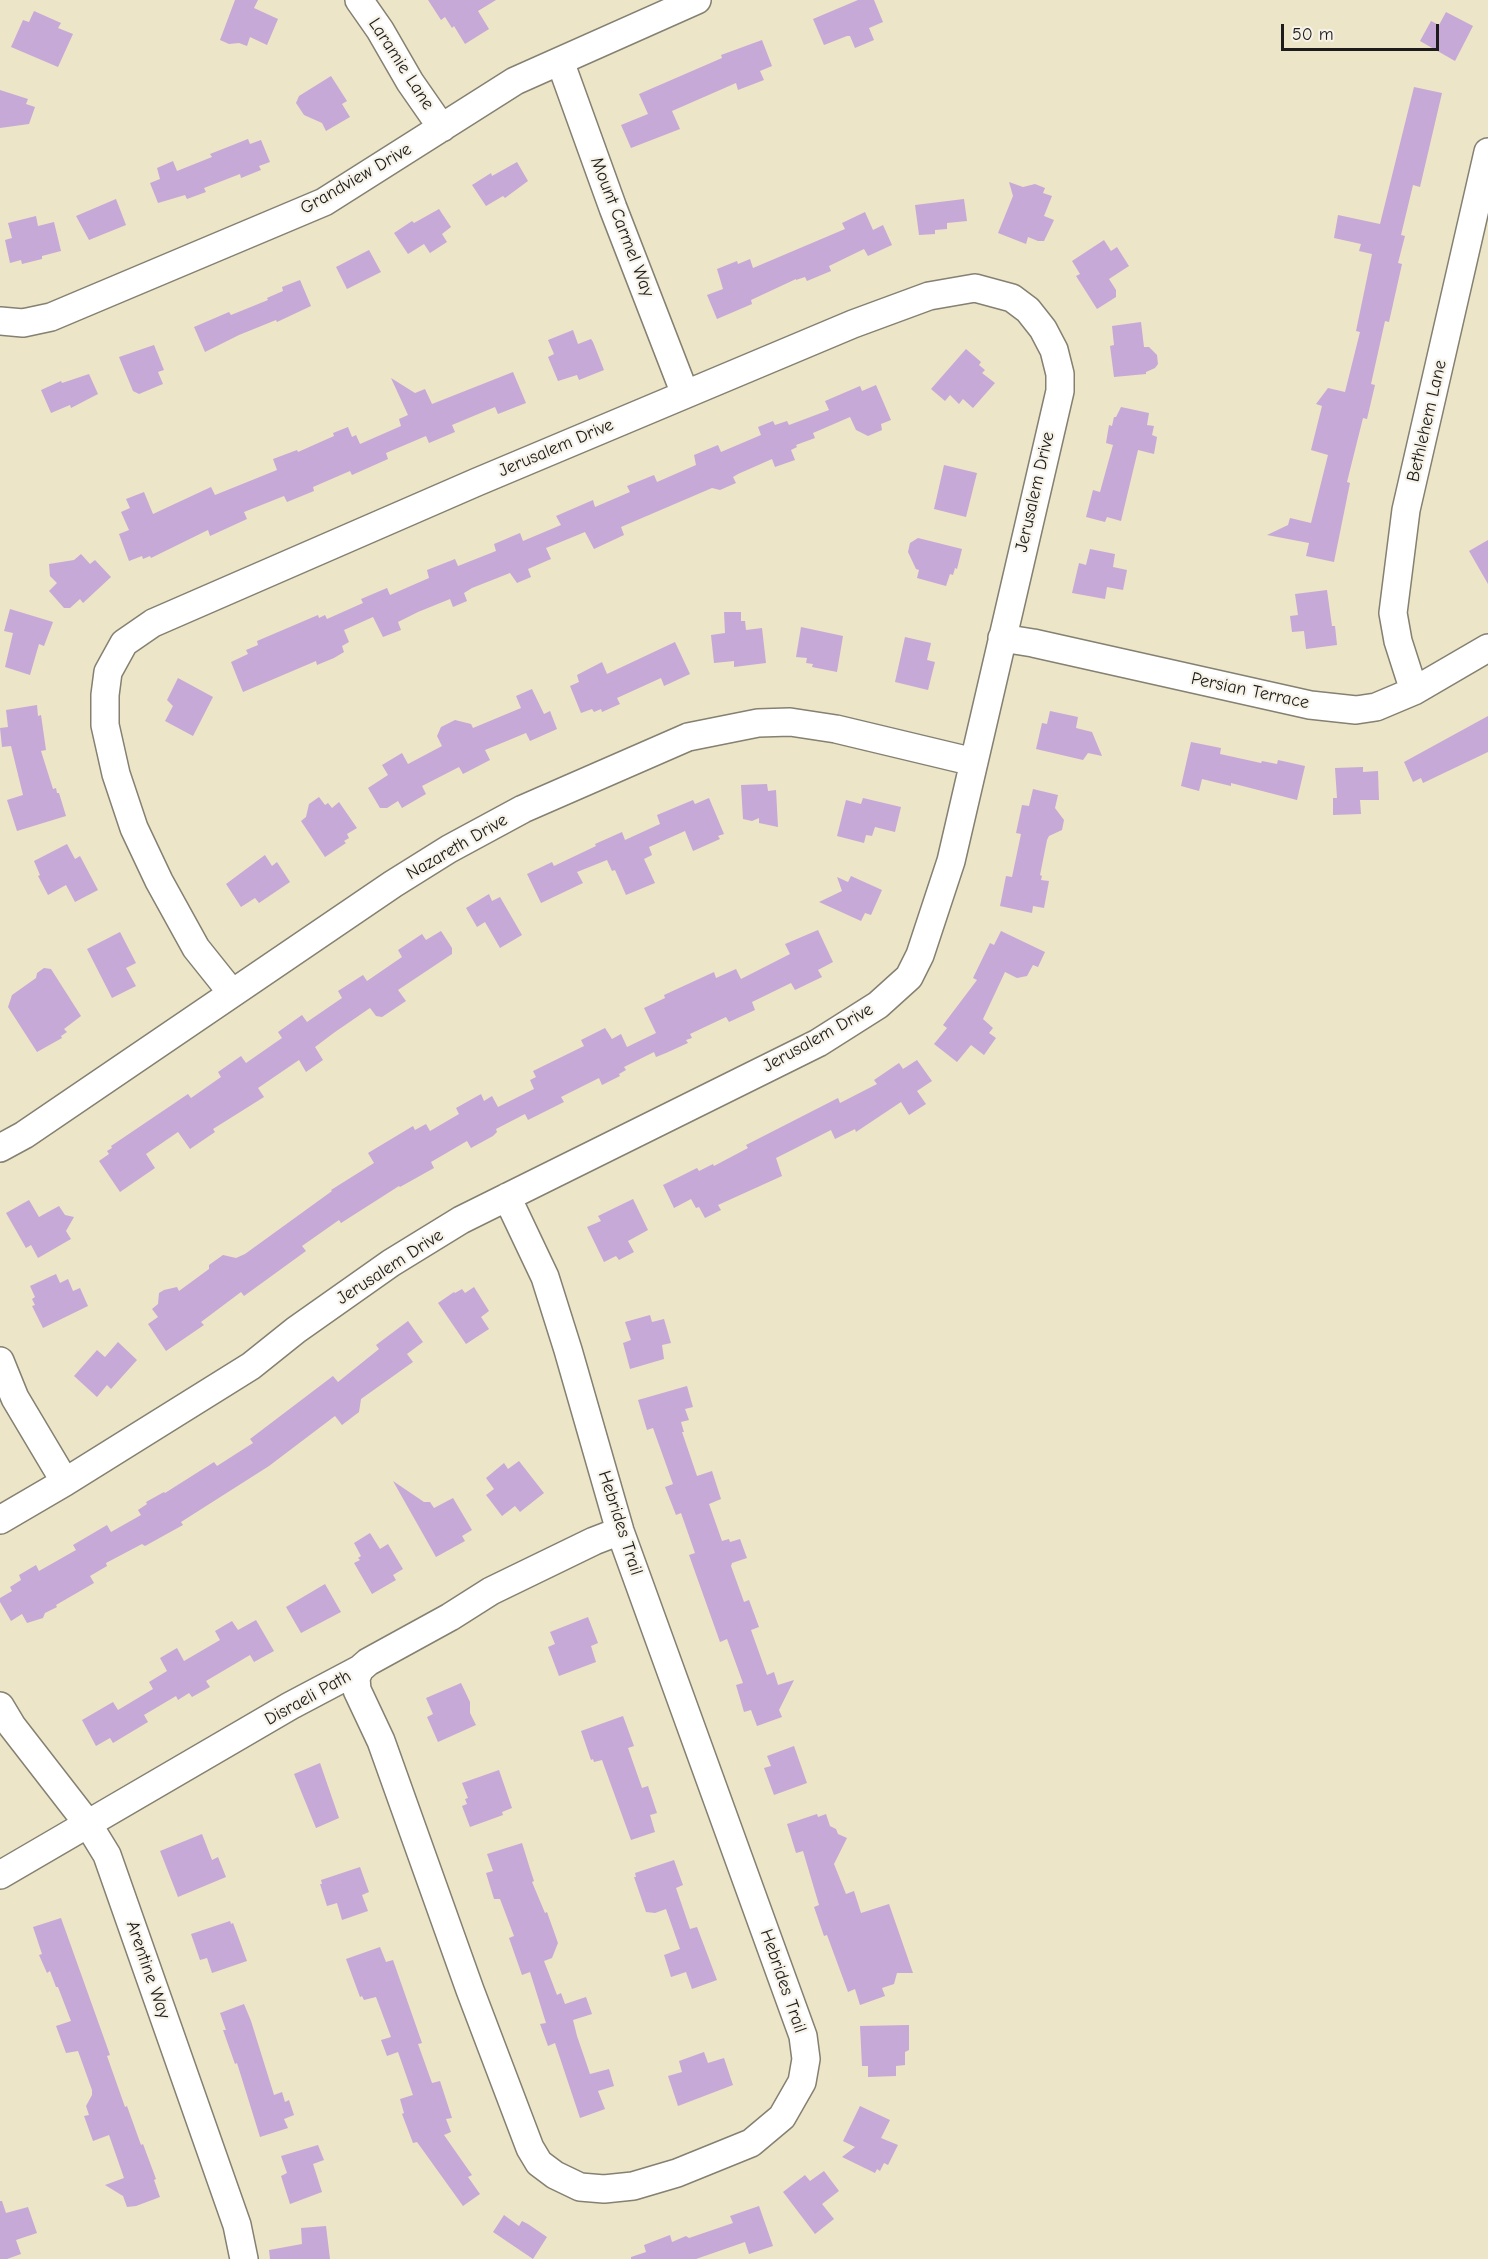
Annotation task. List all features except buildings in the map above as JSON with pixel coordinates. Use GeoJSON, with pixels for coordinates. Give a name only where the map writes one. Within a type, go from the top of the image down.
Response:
{"type":"FeatureCollection","features":[{"type":"Feature","properties":{"kind":"street","name":"Laramie Lane"},"geometry":{"type":"LineString","coordinates":[[359,0],[380,30],[410,82],[442,128]]}},
{"type":"Feature","properties":{"kind":"street","name":"Grandview Drive"},"geometry":{"type":"LineString","coordinates":[[0,321],[23,323],[51,317],[324,202],[515,81],[697,0]]}},
{"type":"Feature","properties":{"kind":"street","name":"Mount Carmel Way"},"geometry":{"type":"LineString","coordinates":[[560,61],[613,208],[686,393]]}},
{"type":"Feature","properties":{"kind":"street","name":"Bethlehem Lane"},"geometry":{"type":"LineString","coordinates":[[1414,691],[1398,641],[1393,614],[1406,510],[1488,152]]}},
{"type":"Feature","properties":{"kind":"street","name":"Jerusalem Drive"},"geometry":{"type":"LineString","coordinates":[[0,1520],[251,1366],[296,1330],[391,1263],[461,1220],[818,1043],[878,1005],[909,977],[920,955],[951,861],[1060,391],[1060,374],[1054,350],[1043,329],[1028,310],[1012,298],[975,288],[929,296],[853,324],[686,393],[153,623],[124,643],[108,672],[105,695],[105,725],[116,774],[134,828],[159,881],[196,948],[232,993]]}},
{"type":"Feature","properties":{"kind":"street","name":"Persian Terrace"},"geometry":{"type":"LineString","coordinates":[[1002,638],[1310,705],[1356,710],[1376,707],[1414,691],[1488,648]]}},
{"type":"Feature","properties":{"kind":"street","name":"Nazareth Drive"},"geometry":{"type":"LineString","coordinates":[[0,1148],[24,1135],[449,849],[523,809],[688,737],[758,723],[790,722],[836,729],[974,762]]}},
{"type":"Feature","properties":{"kind":"street","name":"Hebrides Trail"},"geometry":{"type":"LineString","coordinates":[[360,1670],[356,1678],[357,1690],[381,1741],[470,1990],[530,2148],[539,2163],[555,2175],[580,2187],[604,2189],[633,2186],[677,2173],[751,2143],[782,2117],[802,2082],[806,2059],[803,2036],[620,1531],[545,1277],[507,1197]]}},
{"type":"Feature","properties":{"kind":"street"},"geometry":{"type":"LineString","coordinates":[[0,1361],[15,1398],[65,1482]]}},
{"type":"Feature","properties":{"kind":"street","name":"Disraeli Path"},"geometry":{"type":"LineString","coordinates":[[0,1875],[290,1707],[360,1670],[368,1662],[491,1592],[594,1541],[620,1531]]}},
{"type":"Feature","properties":{"kind":"street","name":"Arentine Way"},"geometry":{"type":"LineString","coordinates":[[0,1706],[12,1726],[88,1824],[107,1855],[237,2224],[244,2259]]}}]}
